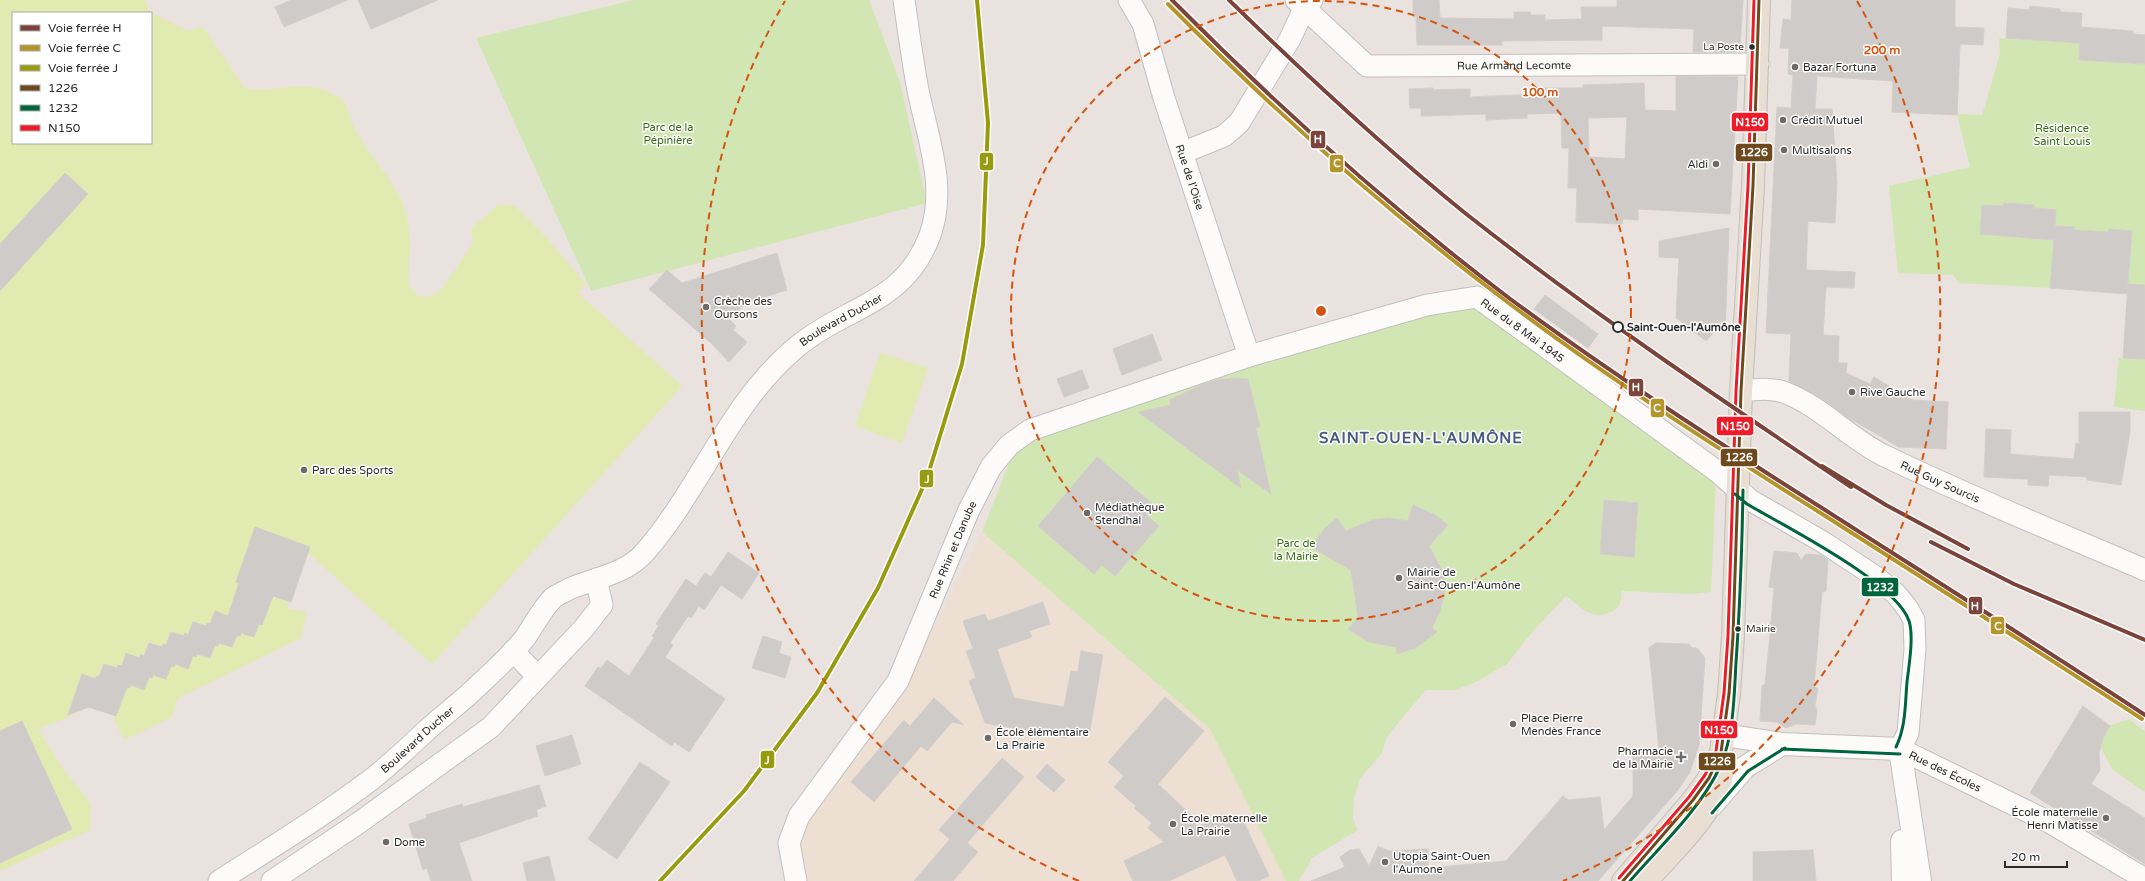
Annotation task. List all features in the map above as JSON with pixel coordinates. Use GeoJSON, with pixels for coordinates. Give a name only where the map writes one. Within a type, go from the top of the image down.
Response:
{"type":"FeatureCollection","features":[{"type":"Feature","properties":{"kind":"main road"},"geometry":{"type":"LineString","coordinates":[[1646,881],[1703,815],[1718,790],[1722,779],[1722,743],[1730,694],[1733,643],[1741,391],[1760,3]]}},
{"type":"Feature","properties":{"kind":"main road"},"geometry":{"type":"LineString","coordinates":[[1623,881],[1693,800],[1709,778],[1722,743]]}},
{"type":"Feature","properties":{"kind":"street","name":"Boulevard Ducher"},"geometry":{"type":"LineString","coordinates":[[219,881],[345,799],[376,776],[481,683],[513,651],[555,596],[624,569],[643,555],[676,512],[741,410],[771,372],[794,349],[840,318],[879,298],[896,287],[920,258],[936,217],[937,178],[917,86],[904,0]]}},
{"type":"Feature","properties":{"kind":"street","name":"Rue de l'Oise"},"geometry":{"type":"LineString","coordinates":[[1129,0],[1143,24],[1182,153],[1248,356]]}},
{"type":"Feature","properties":{"kind":"street"},"geometry":{"type":"LineString","coordinates":[[1182,153],[1224,136],[1239,123],[1290,39],[1304,3]]}},
{"type":"Feature","properties":{"kind":"street","name":"Rue Armand Lecomte"},"geometry":{"type":"LineString","coordinates":[[1304,3],[1367,66],[1758,64]]}},
{"type":"Feature","properties":{"kind":"street","name":"Rue du 8 Mai 1945"},"geometry":{"type":"LineString","coordinates":[[1248,356],[1427,305],[1477,297],[1718,472],[1750,500],[1850,558],[1889,587],[1908,609],[1914,620],[1915,649],[1908,733],[1900,750]]}},
{"type":"Feature","properties":{"kind":"street","name":"Rue Rhin et Danube"},"geometry":{"type":"LineString","coordinates":[[796,881],[789,843],[799,816],[898,681],[968,512],[991,467],[1009,445],[1030,430],[1248,356]]}},
{"type":"Feature","properties":{"kind":"street","name":"Rue Guy Sourcis"},"geometry":{"type":"LineString","coordinates":[[1741,391],[1765,389],[1786,393],[1811,406],[1881,454],[1959,490],[2145,570]]}},
{"type":"Feature","properties":{"kind":"street"},"geometry":{"type":"LineString","coordinates":[[272,881],[360,822],[491,727],[584,628],[602,605],[596,579]]}},
{"type":"Feature","properties":{"kind":"street"},"geometry":{"type":"LineString","coordinates":[[513,651],[538,677]]}},
{"type":"Feature","properties":{"kind":"street","name":"Rue des Écoles"},"geometry":{"type":"LineString","coordinates":[[1722,743],[1782,744],[1900,750],[2051,823],[2145,879]]}},
{"type":"Feature","properties":{"kind":"street"},"geometry":{"type":"LineString","coordinates":[[1703,815],[1745,767],[1782,744]]}},
{"type":"Feature","properties":{"kind":"street"},"geometry":{"type":"LineString","coordinates":[[1900,750],[1903,881]]}},
{"type":"Feature","properties":{"kind":"street"},"geometry":{"type":"LineString","coordinates":[[1900,750],[1920,881]]}},
{"type":"Feature","properties":{"kind":"shaded area"},"geometry":{"type":"Polygon","coordinates":[[[982,532],[1210,729],[1286,881],[806,881],[799,849],[800,840],[807,820],[890,709],[906,684],[982,532]]]}},
{"type":"Feature","properties":{"kind":"green space","name":"Parc des Sports"},"geometry":{"type":"Polygon","coordinates":[[[0,0],[145,0],[151,12],[12,12],[12,144],[152,144],[152,13],[189,31],[202,26],[245,88],[264,89],[305,86],[314,87],[334,95],[344,102],[359,137],[392,183],[405,208],[410,238],[409,285],[417,295],[428,297],[442,289],[473,243],[471,229],[499,204],[515,206],[545,236],[586,284],[578,293],[682,386],[432,664],[308,553],[287,608],[307,613],[301,638],[178,698],[172,717],[124,740],[112,715],[84,705],[74,715],[38,729],[64,770],[91,804],[90,830],[0,871],[0,0]]]}},
{"type":"Feature","properties":{"kind":"green space","name":"Parc de la Pépinière"},"geometry":{"type":"Polygon","coordinates":[[[634,0],[869,0],[900,82],[927,203],[591,291],[476,38],[634,0]]]}},
{"type":"Feature","properties":{"kind":"green space","name":"Résidence Saint Louis"},"geometry":{"type":"Polygon","coordinates":[[[2006,38],[2080,43],[2079,60],[2145,64],[2145,285],[2128,284],[2132,231],[2109,229],[2108,232],[2074,230],[2074,227],[2055,226],[2056,210],[2034,208],[2034,205],[2004,203],[2003,206],[1982,205],[1980,234],[2054,240],[2050,288],[1959,283],[1953,275],[1898,273],[1889,186],[1970,167],[1957,114],[1982,115],[2000,54],[1999,39],[2006,38]]]}},
{"type":"Feature","properties":{"kind":"green space","name":"Parc de la Mairie"},"geometry":{"type":"Polygon","coordinates":[[[1463,305],[1474,308],[1486,314],[1716,481],[1711,592],[1690,594],[1622,591],[1621,601],[1616,609],[1603,615],[1589,613],[1566,596],[1534,630],[1507,664],[1478,681],[1456,690],[1426,690],[1393,729],[1385,741],[1383,752],[1360,779],[1354,797],[1353,819],[1358,830],[1312,858],[1299,881],[1286,881],[1210,729],[982,532],[1010,461],[1015,452],[1031,440],[1248,363],[1463,305]]]}},
{"type":"Feature","properties":{"kind":"green space"},"geometry":{"type":"Polygon","coordinates":[[[880,353],[928,368],[902,443],[855,426],[880,353]]]}},
{"type":"Feature","properties":{"kind":"green space"},"geometry":{"type":"Polygon","coordinates":[[[2119,358],[2145,359],[2145,411],[2114,407],[2119,358]]]}},
{"type":"Feature","properties":{"kind":"green space"},"geometry":{"type":"Polygon","coordinates":[[[2129,719],[2145,731],[2145,792],[2113,770],[2101,748],[2102,735],[2109,726],[2129,719]]]}},
{"type":"Feature","properties":{"kind":"building"},"geometry":{"type":"Polygon","coordinates":[[[291,0],[348,0],[284,27],[275,7],[291,0]]]}},
{"type":"Feature","properties":{"kind":"building"},"geometry":{"type":"Polygon","coordinates":[[[358,0],[438,0],[371,29],[358,0]]]}},
{"type":"Feature","properties":{"kind":"building"},"geometry":{"type":"Polygon","coordinates":[[[1413,0],[1439,0],[1440,18],[1514,19],[1514,12],[1530,12],[1531,15],[1545,15],[1545,20],[1582,19],[1581,7],[1617,7],[1617,0],[1743,0],[1740,48],[1736,52],[1693,52],[1694,29],[1602,26],[1602,40],[1502,41],[1502,45],[1417,45],[1416,17],[1413,17],[1413,0]]]}},
{"type":"Feature","properties":{"kind":"building"},"geometry":{"type":"Polygon","coordinates":[[[1792,0],[1955,0],[1955,27],[1984,28],[1983,45],[1960,44],[1957,115],[1892,112],[1893,81],[1817,76],[1815,109],[1832,109],[1837,182],[1835,223],[1808,221],[1806,270],[1855,272],[1854,288],[1826,287],[1823,335],[1839,336],[1838,363],[1847,363],[1846,373],[1870,384],[1874,377],[1912,400],[1948,402],[1946,449],[1899,447],[1844,415],[1818,396],[1789,381],[1791,334],[1766,333],[1777,107],[1791,108],[1793,75],[1788,74],[1789,48],[1780,48],[1783,19],[1791,20],[1792,0]]]}},
{"type":"Feature","properties":{"kind":"building"},"geometry":{"type":"Polygon","coordinates":[[[2030,6],[2060,9],[2060,12],[2082,13],[2081,27],[2133,31],[2133,34],[2145,35],[2145,64],[2079,60],[2080,43],[2006,38],[2008,8],[2029,10],[2030,6]]]}},
{"type":"Feature","properties":{"kind":"building"},"geometry":{"type":"Polygon","coordinates":[[[1676,76],[1738,77],[1730,214],[1638,209],[1638,220],[1623,219],[1622,224],[1576,222],[1577,188],[1568,188],[1569,148],[1562,148],[1561,113],[1527,114],[1527,118],[1486,120],[1486,114],[1421,116],[1421,108],[1410,108],[1409,89],[1470,89],[1470,97],[1541,94],[1541,88],[1583,88],[1583,85],[1644,83],[1645,110],[1676,111],[1676,76]],[[1627,117],[1588,118],[1589,157],[1625,159],[1627,117]]]}},
{"type":"Feature","properties":{"kind":"building"},"geometry":{"type":"Polygon","coordinates":[[[65,173],[88,194],[0,291],[0,244],[65,173]]]}},
{"type":"Feature","properties":{"kind":"building"},"geometry":{"type":"Polygon","coordinates":[[[2004,203],[2034,205],[2034,208],[2056,210],[2055,226],[2075,227],[2074,230],[2108,232],[2109,229],[2132,231],[2127,294],[2050,288],[2054,240],[1980,234],[1982,205],[2003,206],[2004,203]]]}},
{"type":"Feature","properties":{"kind":"building"},"geometry":{"type":"Polygon","coordinates":[[[1729,228],[1725,332],[1714,332],[1706,341],[1676,318],[1679,258],[1659,257],[1659,241],[1729,228]]]}},
{"type":"Feature","properties":{"kind":"building","name":"Crèche des Oursons"},"geometry":{"type":"Polygon","coordinates":[[[777,253],[787,290],[745,303],[730,320],[736,326],[733,330],[747,342],[729,362],[711,343],[649,289],[667,270],[682,283],[777,253]]]}},
{"type":"Feature","properties":{"kind":"building"},"geometry":{"type":"Polygon","coordinates":[[[2128,284],[2145,285],[2145,359],[2123,358],[2128,284]]]}},
{"type":"Feature","properties":{"kind":"building"},"geometry":{"type":"Polygon","coordinates":[[[1545,295],[1598,334],[1588,348],[1534,309],[1545,295]]]}},
{"type":"Feature","properties":{"kind":"building"},"geometry":{"type":"Polygon","coordinates":[[[1152,334],[1162,360],[1122,375],[1113,349],[1152,334]]]}},
{"type":"Feature","properties":{"kind":"building"},"geometry":{"type":"Polygon","coordinates":[[[1082,370],[1089,388],[1064,397],[1057,379],[1082,370]]]}},
{"type":"Feature","properties":{"kind":"building"},"geometry":{"type":"Polygon","coordinates":[[[1236,378],[1248,379],[1260,427],[1256,428],[1271,494],[1237,470],[1241,488],[1138,412],[1171,405],[1170,400],[1201,385],[1217,380],[1236,378]]]}},
{"type":"Feature","properties":{"kind":"building"},"geometry":{"type":"Polygon","coordinates":[[[2079,412],[2130,412],[2130,432],[2121,485],[2087,480],[2087,477],[2049,475],[2048,486],[2028,485],[2028,479],[1984,477],[1986,429],[2011,430],[2010,454],[2074,459],[2076,443],[2079,444],[2079,412]]]}},
{"type":"Feature","properties":{"kind":"building"},"geometry":{"type":"Polygon","coordinates":[[[1097,457],[1154,505],[1146,515],[1159,526],[1115,576],[1102,565],[1094,574],[1038,526],[1097,457]]]}},
{"type":"Feature","properties":{"kind":"building"},"geometry":{"type":"Polygon","coordinates":[[[1604,500],[1638,503],[1634,557],[1600,554],[1604,500]]]}},
{"type":"Feature","properties":{"kind":"building","name":"Mairie de Saint-Ouen-l'Aumône"},"geometry":{"type":"Polygon","coordinates":[[[1413,505],[1435,515],[1448,525],[1429,546],[1441,568],[1445,581],[1444,596],[1440,611],[1432,628],[1437,632],[1415,648],[1397,654],[1396,647],[1369,642],[1348,629],[1358,617],[1351,570],[1311,547],[1325,528],[1337,518],[1346,531],[1373,520],[1388,518],[1408,521],[1413,505]]]}},
{"type":"Feature","properties":{"kind":"building"},"geometry":{"type":"Polygon","coordinates":[[[255,527],[310,547],[291,602],[273,596],[262,625],[259,624],[254,637],[241,633],[240,636],[237,635],[232,647],[219,643],[218,646],[215,645],[210,658],[197,654],[196,657],[193,656],[188,669],[175,664],[174,667],[171,666],[166,679],[153,675],[152,678],[149,677],[144,690],[131,685],[129,688],[127,687],[116,716],[89,707],[68,715],[82,674],[95,679],[97,676],[99,677],[104,664],[117,668],[118,665],[122,666],[126,653],[139,658],[141,654],[144,656],[149,643],[162,647],[163,644],[166,645],[171,632],[184,636],[185,633],[188,635],[193,622],[206,626],[207,623],[210,624],[215,611],[228,616],[239,583],[236,582],[255,527]]]}},
{"type":"Feature","properties":{"kind":"building"},"geometry":{"type":"Polygon","coordinates":[[[1774,551],[1797,553],[1801,560],[1806,554],[1821,555],[1828,560],[1826,591],[1822,592],[1814,686],[1818,689],[1815,705],[1817,710],[1815,725],[1797,724],[1786,728],[1777,722],[1760,721],[1762,686],[1765,684],[1770,635],[1766,628],[1771,622],[1774,588],[1769,587],[1774,551]]]}},
{"type":"Feature","properties":{"kind":"building"},"geometry":{"type":"Polygon","coordinates":[[[728,552],[759,573],[742,599],[721,585],[704,610],[699,606],[691,618],[688,616],[670,643],[673,645],[665,657],[725,699],[689,752],[674,742],[672,746],[585,686],[598,667],[601,668],[607,660],[629,676],[654,638],[652,636],[659,625],[656,624],[686,579],[696,586],[705,573],[711,577],[728,552]]]}},
{"type":"Feature","properties":{"kind":"building"},"geometry":{"type":"Polygon","coordinates":[[[1043,602],[1050,624],[1029,631],[1032,637],[997,649],[1014,698],[1064,707],[1071,671],[1078,672],[1081,651],[1103,655],[1089,735],[1067,731],[1066,738],[985,723],[969,681],[976,678],[966,651],[973,649],[963,621],[985,614],[988,621],[1043,602]]]}},
{"type":"Feature","properties":{"kind":"building"},"geometry":{"type":"Polygon","coordinates":[[[763,636],[782,642],[779,653],[791,657],[785,678],[752,668],[763,636]]]}},
{"type":"Feature","properties":{"kind":"building"},"geometry":{"type":"Polygon","coordinates":[[[1656,643],[1689,644],[1692,648],[1697,648],[1705,658],[1699,745],[1690,772],[1678,790],[1598,881],[1311,881],[1345,867],[1340,857],[1350,850],[1359,849],[1369,866],[1378,846],[1389,851],[1428,849],[1428,868],[1506,861],[1563,796],[1568,800],[1600,797],[1604,830],[1633,796],[1633,753],[1659,749],[1649,648],[1656,643]]]}},
{"type":"Feature","properties":{"kind":"building"},"geometry":{"type":"Polygon","coordinates":[[[1165,697],[1204,731],[1158,784],[1190,814],[1197,827],[1223,815],[1227,822],[1241,816],[1269,876],[1258,881],[1237,881],[1225,855],[1169,881],[1133,881],[1124,861],[1164,842],[1148,828],[1152,823],[1134,808],[1136,806],[1114,787],[1124,776],[1108,762],[1165,697]]]}},
{"type":"Feature","properties":{"kind":"building"},"geometry":{"type":"Polygon","coordinates":[[[934,698],[964,725],[952,722],[927,751],[921,746],[874,802],[851,782],[904,720],[910,726],[934,698]]]}},
{"type":"Feature","properties":{"kind":"building"},"geometry":{"type":"Polygon","coordinates":[[[2083,706],[2110,726],[2103,738],[2099,752],[2100,770],[2091,784],[2145,818],[2145,864],[2030,793],[2083,706]]]}},
{"type":"Feature","properties":{"kind":"building"},"geometry":{"type":"Polygon","coordinates":[[[22,721],[72,829],[0,863],[0,731],[22,721]]]}},
{"type":"Feature","properties":{"kind":"building"},"geometry":{"type":"Polygon","coordinates":[[[572,735],[581,764],[545,776],[536,746],[572,735]]]}},
{"type":"Feature","properties":{"kind":"building"},"geometry":{"type":"Polygon","coordinates":[[[1002,758],[1024,777],[967,843],[978,852],[953,881],[914,881],[950,839],[939,830],[1002,758]]]}},
{"type":"Feature","properties":{"kind":"building"},"geometry":{"type":"Polygon","coordinates":[[[640,762],[670,782],[617,859],[588,839],[640,762]]]}},
{"type":"Feature","properties":{"kind":"building"},"geometry":{"type":"Polygon","coordinates":[[[1047,764],[1065,780],[1054,792],[1036,777],[1047,764]]]}},
{"type":"Feature","properties":{"kind":"building"},"geometry":{"type":"Polygon","coordinates":[[[539,785],[546,806],[536,810],[538,816],[459,843],[472,881],[431,881],[427,868],[423,870],[409,824],[427,818],[426,815],[462,804],[463,807],[539,785]]]}},
{"type":"Feature","properties":{"kind":"building"},"geometry":{"type":"Polygon","coordinates":[[[1813,850],[1816,881],[1753,881],[1753,852],[1813,850]]]}},
{"type":"Feature","properties":{"kind":"building"},"geometry":{"type":"Polygon","coordinates":[[[549,856],[555,881],[527,881],[523,863],[549,856]]]}},
{"type":"Feature","properties":{"kind":"rail line","name":"J"},"geometry":{"type":"LineString","coordinates":[[660,881],[744,791],[817,693],[878,588],[927,478],[962,364],[983,245],[988,123],[977,0]]}},
{"type":"Feature","properties":{"kind":"rail line","name":"H"},"geometry":{"type":"LineString","coordinates":[[1172,0],[1252,79],[1335,155],[1464,263],[1547,326],[1624,380],[1703,432],[2145,715]]}},
{"type":"Feature","properties":{"kind":"rail line","name":"H"},"geometry":{"type":"LineString","coordinates":[[1229,0],[1345,110],[1434,188],[1465,213],[1607,320],[1851,487]]}},
{"type":"Feature","properties":{"kind":"rail line","name":"C"},"geometry":{"type":"LineString","coordinates":[[1168,4],[1249,83],[1374,196],[1461,267],[1582,357],[1700,436],[2142,719]]}},
{"type":"Feature","properties":{"kind":"rail line","name":"H"},"geometry":{"type":"LineString","coordinates":[[1822,466],[1886,505],[1968,549]]}},
{"type":"Feature","properties":{"kind":"rail line","name":"H"},"geometry":{"type":"LineString","coordinates":[[1931,542],[2014,584],[2145,640]]}},
{"type":"Feature","properties":{"kind":"transit line","name":"N150"},"geometry":{"type":"LineString","coordinates":[[1619,878],[1689,797],[1705,775],[1716,751],[1724,693],[1728,636],[1736,391],[1748,186],[1754,0]]}},
{"type":"Feature","properties":{"kind":"transit line","name":"1226"},"geometry":{"type":"LineString","coordinates":[[1623,881],[1693,800],[1709,778],[1721,752],[1729,694],[1733,636],[1741,391],[1753,186],[1759,0]]}},
{"type":"Feature","properties":{"kind":"transit line","name":"1232"},"geometry":{"type":"LineString","coordinates":[[1630,881],[1690,813],[1711,783],[1725,755],[1731,729],[1734,702],[1740,598],[1743,490]]}},
{"type":"Feature","properties":{"kind":"transit line","name":"1232"},"geometry":{"type":"LineString","coordinates":[[1735,494],[1747,504],[1837,556],[1883,589],[1900,606],[1909,621],[1911,642],[1902,731],[1896,747]]}},
{"type":"Feature","properties":{"kind":"transit line","name":"1232"},"geometry":{"type":"LineString","coordinates":[[1712,813],[1748,771],[1785,748]]}},
{"type":"Feature","properties":{"kind":"transit line","name":"1232"},"geometry":{"type":"LineString","coordinates":[[1782,749],[1900,754]]}},
{"type":"Feature","properties":{"kind":"place","name":"La Poste"},"geometry":{"type":"Point","coordinates":[1752,47]}},
{"type":"Feature","properties":{"kind":"place","name":"Bazar Fortuna"},"geometry":{"type":"Point","coordinates":[1795,67]}},
{"type":"Feature","properties":{"kind":"place","name":"Crédit Mutuel"},"geometry":{"type":"Point","coordinates":[1783,120]}},
{"type":"Feature","properties":{"kind":"place","name":"Multisalons"},"geometry":{"type":"Point","coordinates":[1784,150]}},
{"type":"Feature","properties":{"kind":"place","name":"Aldi"},"geometry":{"type":"Point","coordinates":[1716,164]}},
{"type":"Feature","properties":{"kind":"place","name":"Crèche des Oursons"},"geometry":{"type":"Point","coordinates":[706,307]}},
{"type":"Feature","properties":{"kind":"place","name":"Saint-Ouen-l'Aumône"},"geometry":{"type":"Point","coordinates":[1618,327]}},
{"type":"Feature","properties":{"kind":"place","name":"Rive Gauche"},"geometry":{"type":"Point","coordinates":[1852,392]}},
{"type":"Feature","properties":{"kind":"place","name":"Parc des Sports"},"geometry":{"type":"Point","coordinates":[304,470]}},
{"type":"Feature","properties":{"kind":"place","name":"Médiathèque Stendhal"},"geometry":{"type":"Point","coordinates":[1087,513]}},
{"type":"Feature","properties":{"kind":"place","name":"Mairie de Saint-Ouen-l'Aumône"},"geometry":{"type":"Point","coordinates":[1399,578]}},
{"type":"Feature","properties":{"kind":"place","name":"Mairie"},"geometry":{"type":"Point","coordinates":[1738,629]}},
{"type":"Feature","properties":{"kind":"place","name":"Place Pierre Mendès France"},"geometry":{"type":"Point","coordinates":[1513,724]}},
{"type":"Feature","properties":{"kind":"place","name":"École élémentaire La Prairie"},"geometry":{"type":"Point","coordinates":[988,738]}},
{"type":"Feature","properties":{"kind":"place","name":"Pharmacie de la Mairie"},"geometry":{"type":"Point","coordinates":[1681,757]}},
{"type":"Feature","properties":{"kind":"place","name":"École maternelle Henri Matisse"},"geometry":{"type":"Point","coordinates":[2106,818]}},
{"type":"Feature","properties":{"kind":"place","name":"École maternelle La Prairie"},"geometry":{"type":"Point","coordinates":[1173,824]}},
{"type":"Feature","properties":{"kind":"place","name":"Dome"},"geometry":{"type":"Point","coordinates":[386,842]}},
{"type":"Feature","properties":{"kind":"place","name":"Utopia Saint-Ouen l'Aumone"},"geometry":{"type":"Point","coordinates":[1385,862]}},
{"type":"Feature","properties":{"kind":"district","name":"SAINT-OUEN-L'AUMÔNE"},"geometry":{"type":"Point","coordinates":[1421,438]}}]}
